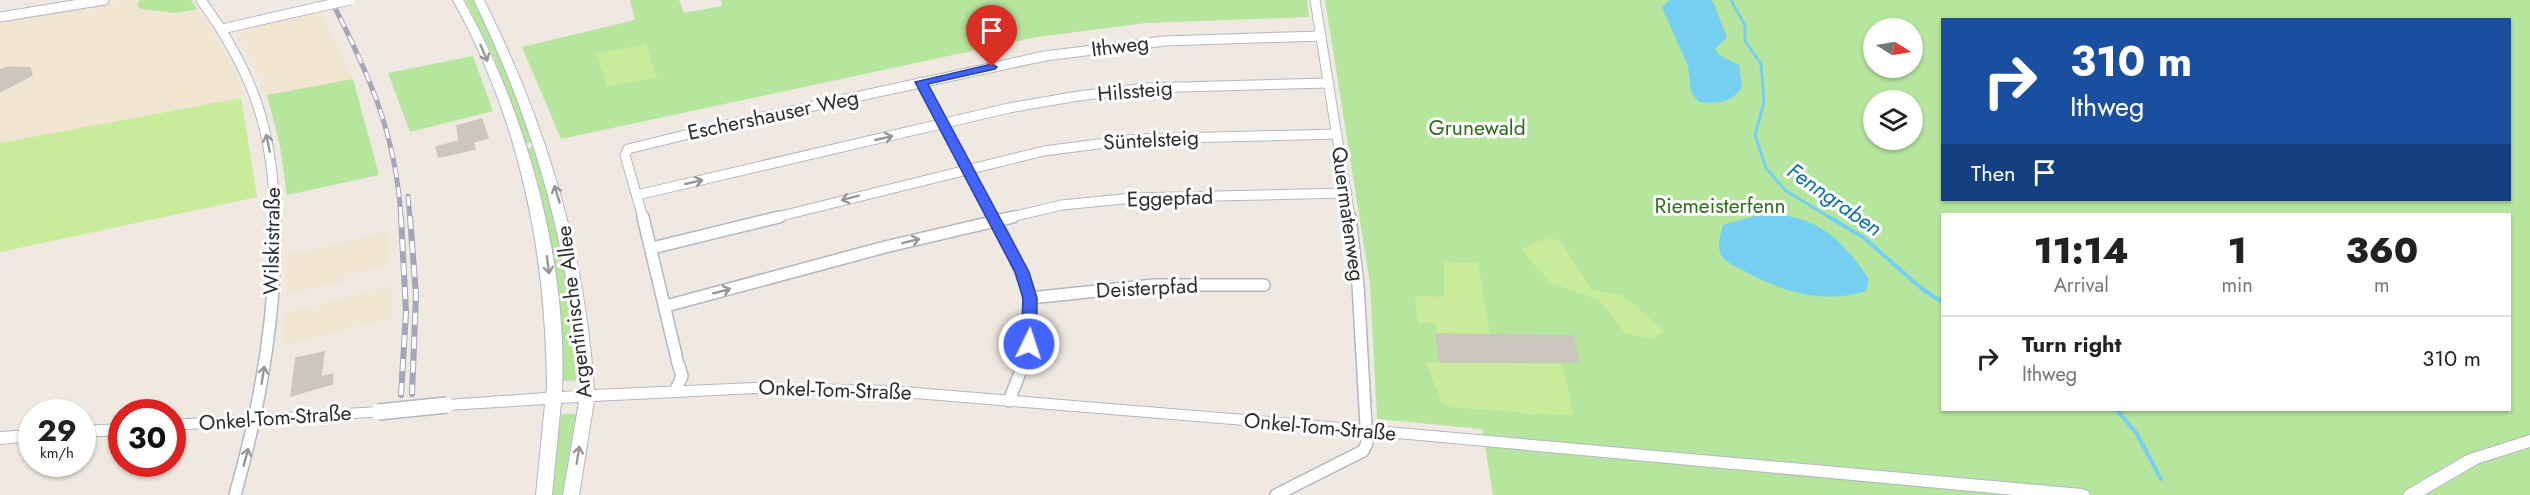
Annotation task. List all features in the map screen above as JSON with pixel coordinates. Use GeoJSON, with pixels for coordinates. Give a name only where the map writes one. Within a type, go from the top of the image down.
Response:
{"type":"FeatureCollection","features":[{"type":"Feature","properties":{"kind":"main road","name":"Argentinische Allee"},"geometry":{"type":"LineString","coordinates":[[458,0],[502,94],[535,199],[552,300],[556,398],[544,495]]}},
{"type":"Feature","properties":{"kind":"main road","name":"Argentinische Allee"},"geometry":{"type":"LineString","coordinates":[[479,0],[508,58],[530,111],[560,202],[576,292],[586,409],[572,495]]}},
{"type":"Feature","properties":{"kind":"main road","name":"Onkel-Tom-Straße"},"geometry":{"type":"LineString","coordinates":[[186,424],[676,390],[841,389],[1365,430],[2082,495]]}},
{"type":"Feature","properties":{"kind":"main road"},"geometry":{"type":"LineString","coordinates":[[0,438],[18,436]]}},
{"type":"Feature","properties":{"kind":"main road"},"geometry":{"type":"LineString","coordinates":[[2412,495],[2474,459],[2530,441]]}},
{"type":"Feature","properties":{"kind":"street"},"geometry":{"type":"LineString","coordinates":[[0,17],[104,0]]}},
{"type":"Feature","properties":{"kind":"street","name":"Wilskistraße"},"geometry":{"type":"LineString","coordinates":[[201,0],[222,29],[257,99],[269,147],[275,201],[272,302],[256,419],[235,495]]}},
{"type":"Feature","properties":{"kind":"street"},"geometry":{"type":"LineString","coordinates":[[222,29],[350,0]]}},
{"type":"Feature","properties":{"kind":"street","name":"Quermatenweg"},"geometry":{"type":"LineString","coordinates":[[1315,0],[1347,193],[1358,294],[1365,430]]}},
{"type":"Feature","properties":{"kind":"street","name":"Ithweg"},"geometry":{"type":"LineString","coordinates":[[921,82],[1021,61],[1135,43],[1321,36]]}},
{"type":"Feature","properties":{"kind":"street"},"geometry":{"type":"LineString","coordinates":[[921,82],[1022,272],[1030,298],[1029,344],[1009,401]]}},
{"type":"Feature","properties":{"kind":"street","name":"Eschershauser Weg"},"geometry":{"type":"LineString","coordinates":[[676,390],[682,376],[652,248],[626,155],[628,149],[921,82]]}},
{"type":"Feature","properties":{"kind":"street","name":"Hilssteig"},"geometry":{"type":"LineString","coordinates":[[944,123],[1043,102],[1146,88],[1329,83]]}},
{"type":"Feature","properties":{"kind":"street"},"geometry":{"type":"LineString","coordinates":[[637,195],[944,123]]}},
{"type":"Feature","properties":{"kind":"street","name":"Süntelsteig"},"geometry":{"type":"LineString","coordinates":[[968,169],[1044,151],[1111,141],[1337,134]]}},
{"type":"Feature","properties":{"kind":"street"},"geometry":{"type":"LineString","coordinates":[[652,248],[968,169]]}},
{"type":"Feature","properties":{"kind":"street","name":"Eggepfad"},"geometry":{"type":"LineString","coordinates":[[995,220],[1043,208],[1133,198],[1347,193]]}},
{"type":"Feature","properties":{"kind":"street"},"geometry":{"type":"LineString","coordinates":[[666,306],[995,220]]}},
{"type":"Feature","properties":{"kind":"street","name":"Deisterpfad"},"geometry":{"type":"LineString","coordinates":[[1030,298],[1154,285],[1264,285]]}},
{"type":"Feature","properties":{"kind":"street"},"geometry":{"type":"LineString","coordinates":[[1276,495],[1363,451],[1367,443],[1365,430]]}},
{"type":"Feature","properties":{"kind":"shaded area"},"geometry":{"type":"Polygon","coordinates":[[[123,0],[191,0],[214,33],[235,72],[244,94],[241,98],[0,143],[0,20],[123,0]]]}},
{"type":"Feature","properties":{"kind":"shaded area"},"geometry":{"type":"Polygon","coordinates":[[[321,11],[353,79],[267,95],[236,33],[321,11]]]}},
{"type":"Feature","properties":{"kind":"shaded area"},"geometry":{"type":"Polygon","coordinates":[[[387,232],[390,265],[354,274],[344,281],[286,295],[288,255],[387,232]]]}},
{"type":"Feature","properties":{"kind":"shaded area"},"geometry":{"type":"Polygon","coordinates":[[[391,285],[394,318],[282,345],[285,313],[391,285]]]}},
{"type":"Feature","properties":{"kind":"green space"},"geometry":{"type":"Polygon","coordinates":[[[140,0],[191,0],[197,9],[176,13],[140,9],[137,5],[140,0]]]}},
{"type":"Feature","properties":{"kind":"green space"},"geometry":{"type":"Polygon","coordinates":[[[465,0],[473,0],[507,72],[534,142],[526,143],[493,55],[465,0]]]}},
{"type":"Feature","properties":{"kind":"green space"},"geometry":{"type":"Polygon","coordinates":[[[630,0],[679,0],[684,13],[722,6],[721,0],[1307,0],[1309,17],[1146,23],[1037,37],[561,139],[522,47],[635,20],[630,0]]]}},
{"type":"Feature","properties":{"kind":"green space","name":"Grunewald"},"geometry":{"type":"Polygon","coordinates":[[[1325,0],[2530,0],[2530,495],[1493,495],[1482,429],[1377,419],[1370,284],[1325,0]],[[1562,244],[1522,250],[1552,283],[1598,299],[1625,333],[1591,290],[1562,244]],[[1427,362],[1442,403],[1450,407],[1512,410],[1537,415],[1427,362]]]}},
{"type":"Feature","properties":{"kind":"green space"},"geometry":{"type":"Polygon","coordinates":[[[646,44],[657,77],[607,87],[597,54],[646,44]]]}},
{"type":"Feature","properties":{"kind":"green space"},"geometry":{"type":"Polygon","coordinates":[[[473,56],[493,111],[410,132],[388,73],[473,56]]]}},
{"type":"Feature","properties":{"kind":"green space"},"geometry":{"type":"Polygon","coordinates":[[[353,79],[379,175],[287,195],[280,146],[267,95],[353,79]]]}},
{"type":"Feature","properties":{"kind":"green space"},"geometry":{"type":"Polygon","coordinates":[[[241,98],[257,197],[0,252],[0,143],[241,98]]]}},
{"type":"Feature","properties":{"kind":"green space"},"geometry":{"type":"Polygon","coordinates":[[[535,146],[557,233],[571,321],[577,380],[563,381],[561,321],[550,235],[528,148],[535,146]]]}},
{"type":"Feature","properties":{"kind":"green space"},"geometry":{"type":"Polygon","coordinates":[[[1559,240],[1591,290],[1622,295],[1664,331],[1652,339],[1625,333],[1598,299],[1552,283],[1521,250],[1538,241],[1559,240]]]}},
{"type":"Feature","properties":{"kind":"green space"},"geometry":{"type":"Polygon","coordinates":[[[1444,262],[1478,263],[1490,335],[1437,334],[1436,323],[1418,323],[1415,296],[1444,297],[1444,262]]]}},
{"type":"Feature","properties":{"kind":"green space"},"geometry":{"type":"Polygon","coordinates":[[[1426,362],[1562,364],[1574,415],[1450,407],[1442,403],[1426,362]]]}},
{"type":"Feature","properties":{"kind":"green space"},"geometry":{"type":"Polygon","coordinates":[[[561,414],[576,414],[562,495],[552,495],[561,414]]]}},
{"type":"Feature","properties":{"kind":"water"},"geometry":{"type":"Polygon","coordinates":[[[1670,0],[1711,0],[1713,2],[1727,37],[1715,49],[1719,55],[1739,65],[1742,87],[1733,97],[1718,102],[1699,102],[1691,92],[1688,66],[1662,7],[1670,0]]]}},
{"type":"Feature","properties":{"kind":"water"},"geometry":{"type":"Polygon","coordinates":[[[1762,214],[1797,218],[1825,231],[1848,251],[1869,279],[1866,291],[1834,297],[1802,294],[1770,284],[1725,260],[1719,248],[1723,225],[1762,214]]]}},
{"type":"Feature","properties":{"kind":"building"},"geometry":{"type":"Polygon","coordinates":[[[7,67],[30,68],[32,75],[0,92],[0,70],[7,67]]]}},
{"type":"Feature","properties":{"kind":"building"},"geometry":{"type":"Polygon","coordinates":[[[482,119],[488,138],[473,142],[475,149],[439,157],[436,147],[459,141],[457,126],[482,119]]]}},
{"type":"Feature","properties":{"kind":"building"},"geometry":{"type":"Polygon","coordinates":[[[1436,334],[1573,336],[1579,362],[1440,362],[1436,334]]]}},
{"type":"Feature","properties":{"kind":"building"},"geometry":{"type":"Polygon","coordinates":[[[324,352],[321,377],[333,374],[332,384],[291,396],[296,358],[324,352]]]}},
{"type":"Feature","properties":{"kind":"waterway","name":"Fenngraben"},"geometry":{"type":"LineString","coordinates":[[1731,0],[1745,25],[1745,41],[1761,64],[1764,102],[1755,135],[1766,168],[1786,191],[1831,218]]}},
{"type":"Feature","properties":{"kind":"waterway","name":"Fenngraben"},"geometry":{"type":"LineString","coordinates":[[1829,217],[1863,237],[1921,288],[1941,301]]}},
{"type":"Feature","properties":{"kind":"waterway","name":"Fenngraben"},"geometry":{"type":"LineString","coordinates":[[2118,411],[2137,434],[2161,479]]}},
{"type":"Feature","properties":{"kind":"railway"},"geometry":{"type":"LineString","coordinates":[[331,0],[369,79],[387,132],[398,188],[401,218]]}},
{"type":"Feature","properties":{"kind":"railway"},"geometry":{"type":"LineString","coordinates":[[408,196],[410,218]]}},
{"type":"Feature","properties":{"kind":"railway"},"geometry":{"type":"LineString","coordinates":[[401,217],[406,312],[401,395]]}},
{"type":"Feature","properties":{"kind":"railway"},"geometry":{"type":"LineString","coordinates":[[410,217],[416,295],[412,394]]}},
{"type":"Feature","properties":{"kind":"route"},"geometry":{"type":"LineString","coordinates":[[992,67],[921,82],[1028,286],[1031,320],[1029,344]]}},
{"type":"Feature","properties":{"kind":"park label","name":"Riemeisterfenn"},"geometry":{"type":"Point","coordinates":[1720,206]}}]}
